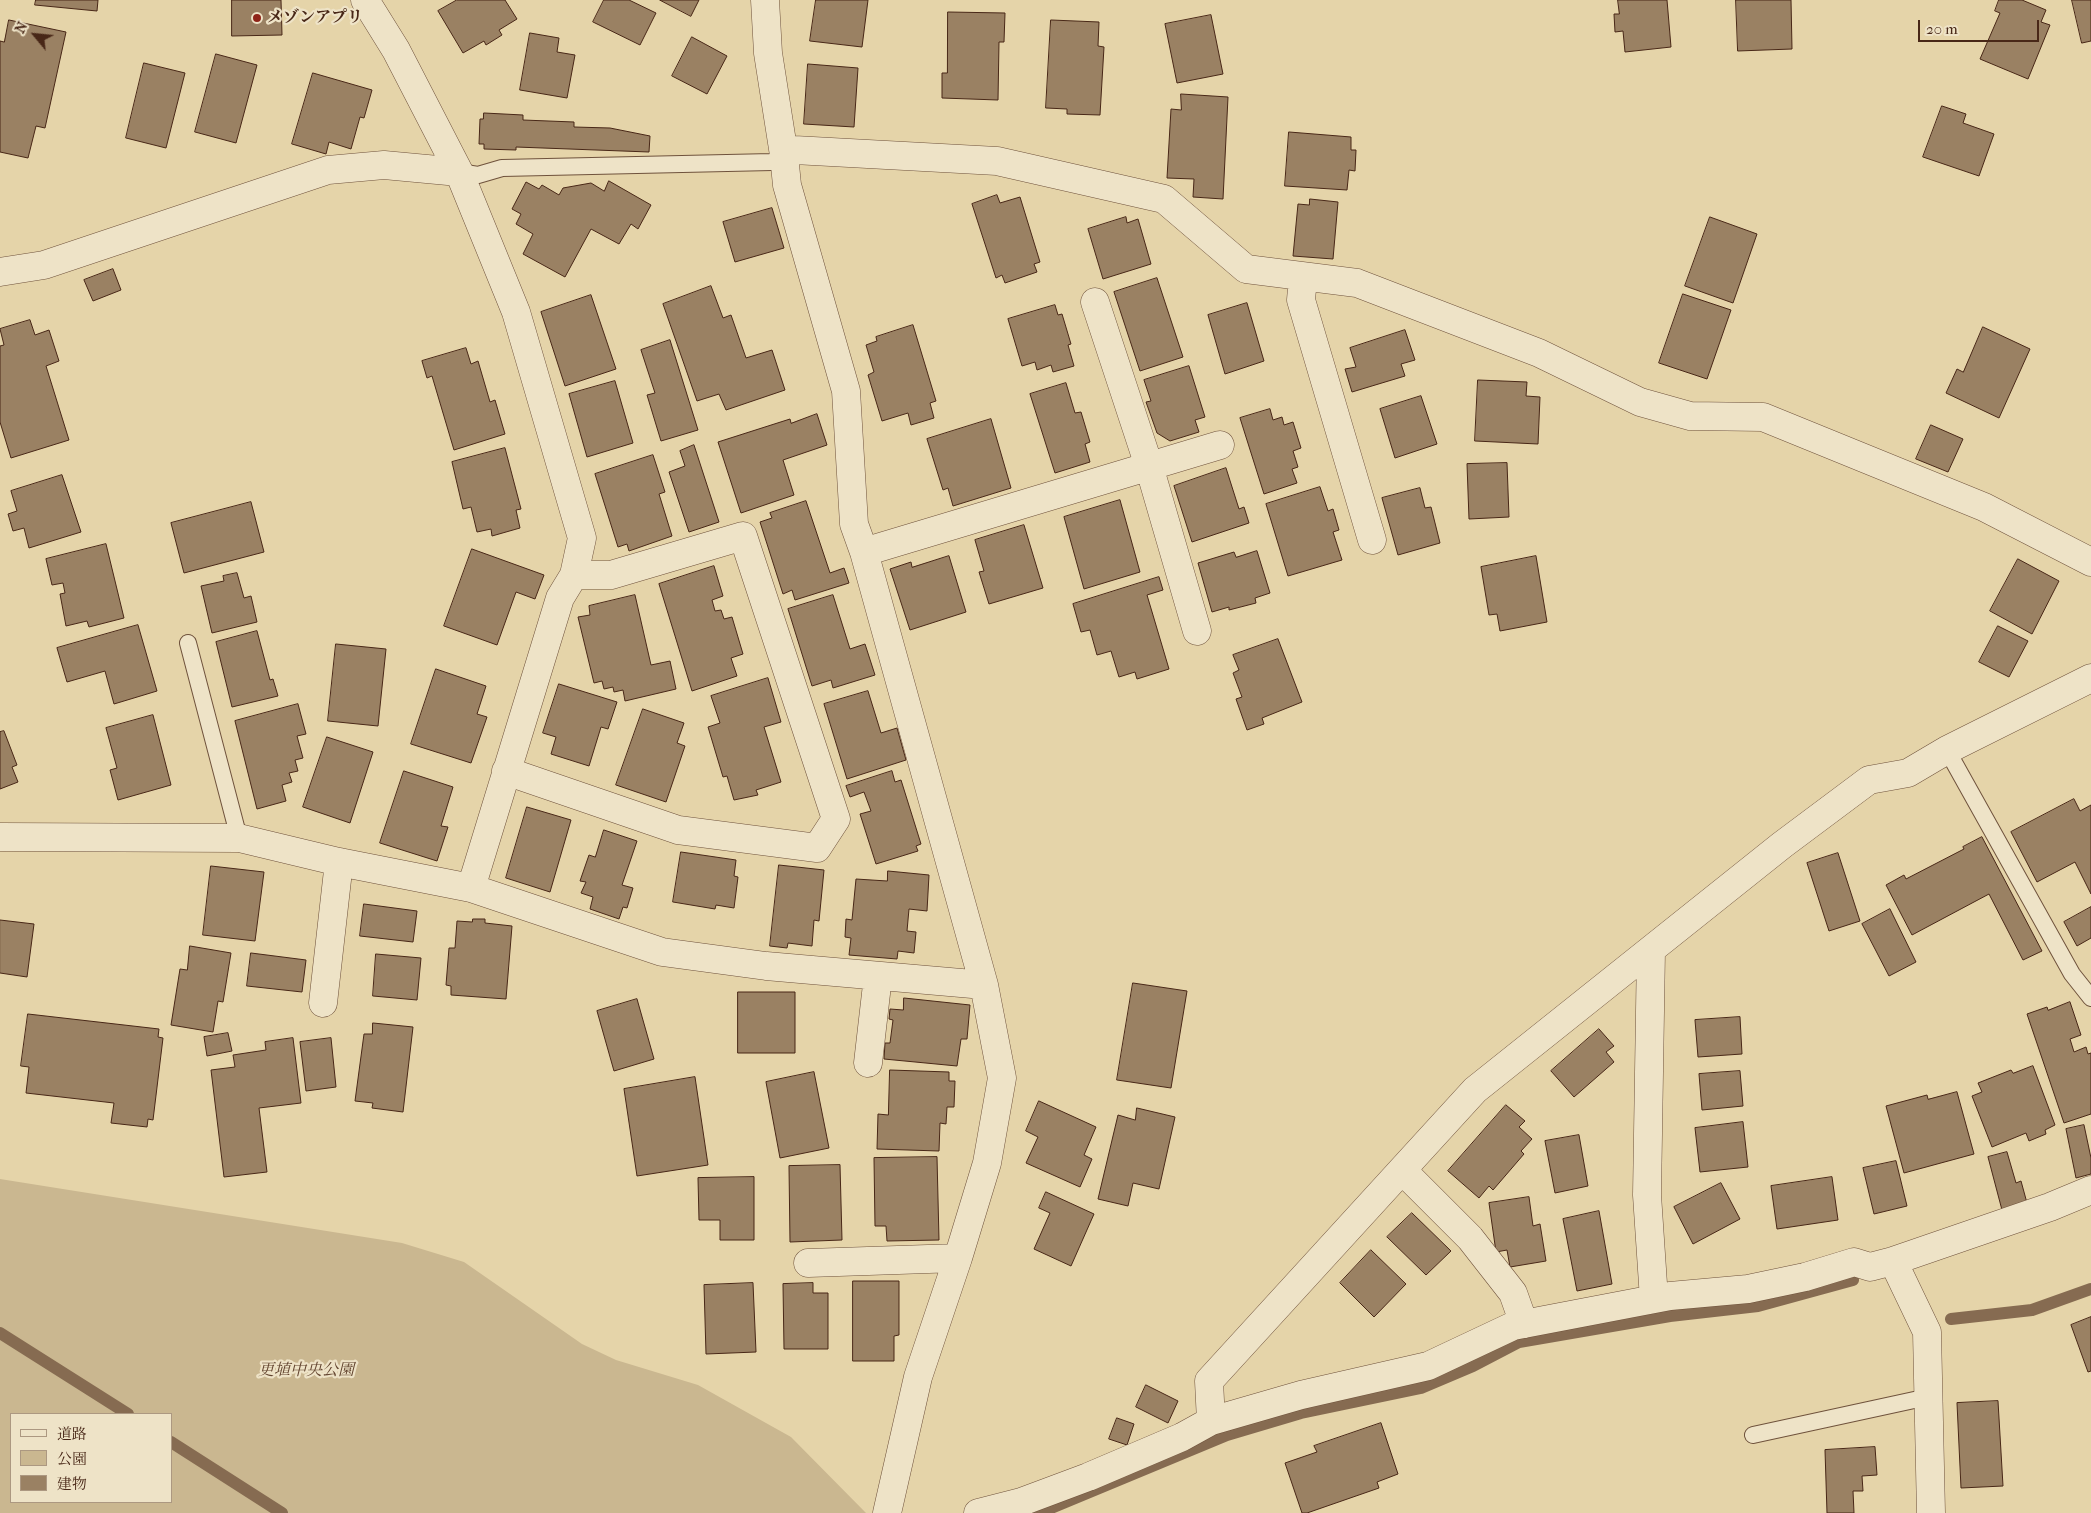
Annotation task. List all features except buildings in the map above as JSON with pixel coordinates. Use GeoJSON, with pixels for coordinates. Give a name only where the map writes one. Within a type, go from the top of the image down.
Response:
{"type":"FeatureCollection","features":[{"type":"Feature","properties":{"kind":"street"},"geometry":{"type":"LineString","coordinates":[[365,0],[396,50],[458,172],[516,312],[582,538],[574,575],[560,598],[471,888]]}},
{"type":"Feature","properties":{"kind":"street"},"geometry":{"type":"LineString","coordinates":[[765,0],[768,53],[787,185],[846,391],[854,524],[864,552],[984,985],[1002,1078],[987,1163],[958,1258],[918,1377],[887,1513]]}},
{"type":"Feature","properties":{"kind":"street"},"geometry":{"type":"LineString","coordinates":[[784,155],[794,150],[997,161],[1164,199],[1246,269],[1357,283],[1539,353],[1640,402],[1690,416],[1764,417],[1984,507],[2091,562]]}},
{"type":"Feature","properties":{"kind":"street"},"geometry":{"type":"LineString","coordinates":[[0,272],[44,265],[328,170],[384,165],[458,172]]}},
{"type":"Feature","properties":{"kind":"street"},"geometry":{"type":"LineString","coordinates":[[1303,277],[1301,300],[1372,540]]}},
{"type":"Feature","properties":{"kind":"street"},"geometry":{"type":"LineString","coordinates":[[1095,302],[1149,466],[1197,631]]}},
{"type":"Feature","properties":{"kind":"street"},"geometry":{"type":"LineString","coordinates":[[864,552],[1220,446]]}},
{"type":"Feature","properties":{"kind":"street"},"geometry":{"type":"LineString","coordinates":[[506,772],[678,830],[817,848],[836,819],[743,536],[611,575],[574,575]]}},
{"type":"Feature","properties":{"kind":"street"},"geometry":{"type":"LineString","coordinates":[[1211,1421],[1209,1382],[1475,1090],[1782,845],[1869,780],[1908,773],[1947,750],[2091,678]]}},
{"type":"Feature","properties":{"kind":"street"},"geometry":{"type":"LineString","coordinates":[[0,836],[239,838],[338,862],[471,888],[662,952],[766,966],[984,985]]}},
{"type":"Feature","properties":{"kind":"street"},"geometry":{"type":"LineString","coordinates":[[323,1003],[338,862]]}},
{"type":"Feature","properties":{"kind":"street"},"geometry":{"type":"LineString","coordinates":[[1651,950],[1647,1195],[1654,1299]]}},
{"type":"Feature","properties":{"kind":"street"},"geometry":{"type":"LineString","coordinates":[[868,1063],[878,976]]}},
{"type":"Feature","properties":{"kind":"street"},"geometry":{"type":"LineString","coordinates":[[1402,1170],[1470,1238],[1513,1293],[1524,1324]]}},
{"type":"Feature","properties":{"kind":"street"},"geometry":{"type":"LineString","coordinates":[[978,1513],[1021,1502],[1088,1477],[1182,1437],[1211,1421],[1301,1395],[1428,1366],[1513,1326],[1654,1299],[1748,1289],[1805,1278],[1854,1262],[1870,1267],[1893,1261],[2050,1207],[2091,1190]]}},
{"type":"Feature","properties":{"kind":"street"},"geometry":{"type":"LineString","coordinates":[[808,1264],[958,1258]]}},
{"type":"Feature","properties":{"kind":"street"},"geometry":{"type":"LineString","coordinates":[[1893,1261],[1927,1332],[1931,1513]]}},
{"type":"Feature","properties":{"kind":"lane"},"geometry":{"type":"LineString","coordinates":[[458,172],[478,175],[502,168],[772,162],[784,155]]}},
{"type":"Feature","properties":{"kind":"lane"},"geometry":{"type":"LineString","coordinates":[[188,643],[239,838]]}},
{"type":"Feature","properties":{"kind":"lane"},"geometry":{"type":"LineString","coordinates":[[1947,750],[2072,974],[2091,998]]}},
{"type":"Feature","properties":{"kind":"lane"},"geometry":{"type":"LineString","coordinates":[[1753,1435],[1928,1397]]}},
{"type":"Feature","properties":{"kind":"green space","name":"更埴中央公園"},"geometry":{"type":"Polygon","coordinates":[[[0,1179],[402,1243],[464,1262],[582,1344],[616,1360],[698,1385],[791,1437],[866,1513],[0,1513],[0,1179]]]}},
{"type":"Feature","properties":{"kind":"waterway"},"geometry":{"type":"LineString","coordinates":[[1039,1513],[1227,1435],[1301,1413],[1421,1388],[1473,1366],[1519,1342],[1670,1316],[1758,1306],[1853,1280]]}},
{"type":"Feature","properties":{"kind":"waterway"},"geometry":{"type":"LineString","coordinates":[[1951,1319],[2032,1310],[2091,1289]]}},
{"type":"Feature","properties":{"kind":"waterway"},"geometry":{"type":"LineString","coordinates":[[0,1333],[126,1413]]}},
{"type":"Feature","properties":{"kind":"waterway"},"geometry":{"type":"LineString","coordinates":[[172,1443],[282,1513]]}},
{"type":"Feature","properties":{"kind":"place","name":"メゾンアプリ"},"geometry":{"type":"Point","coordinates":[257,18]}}]}
